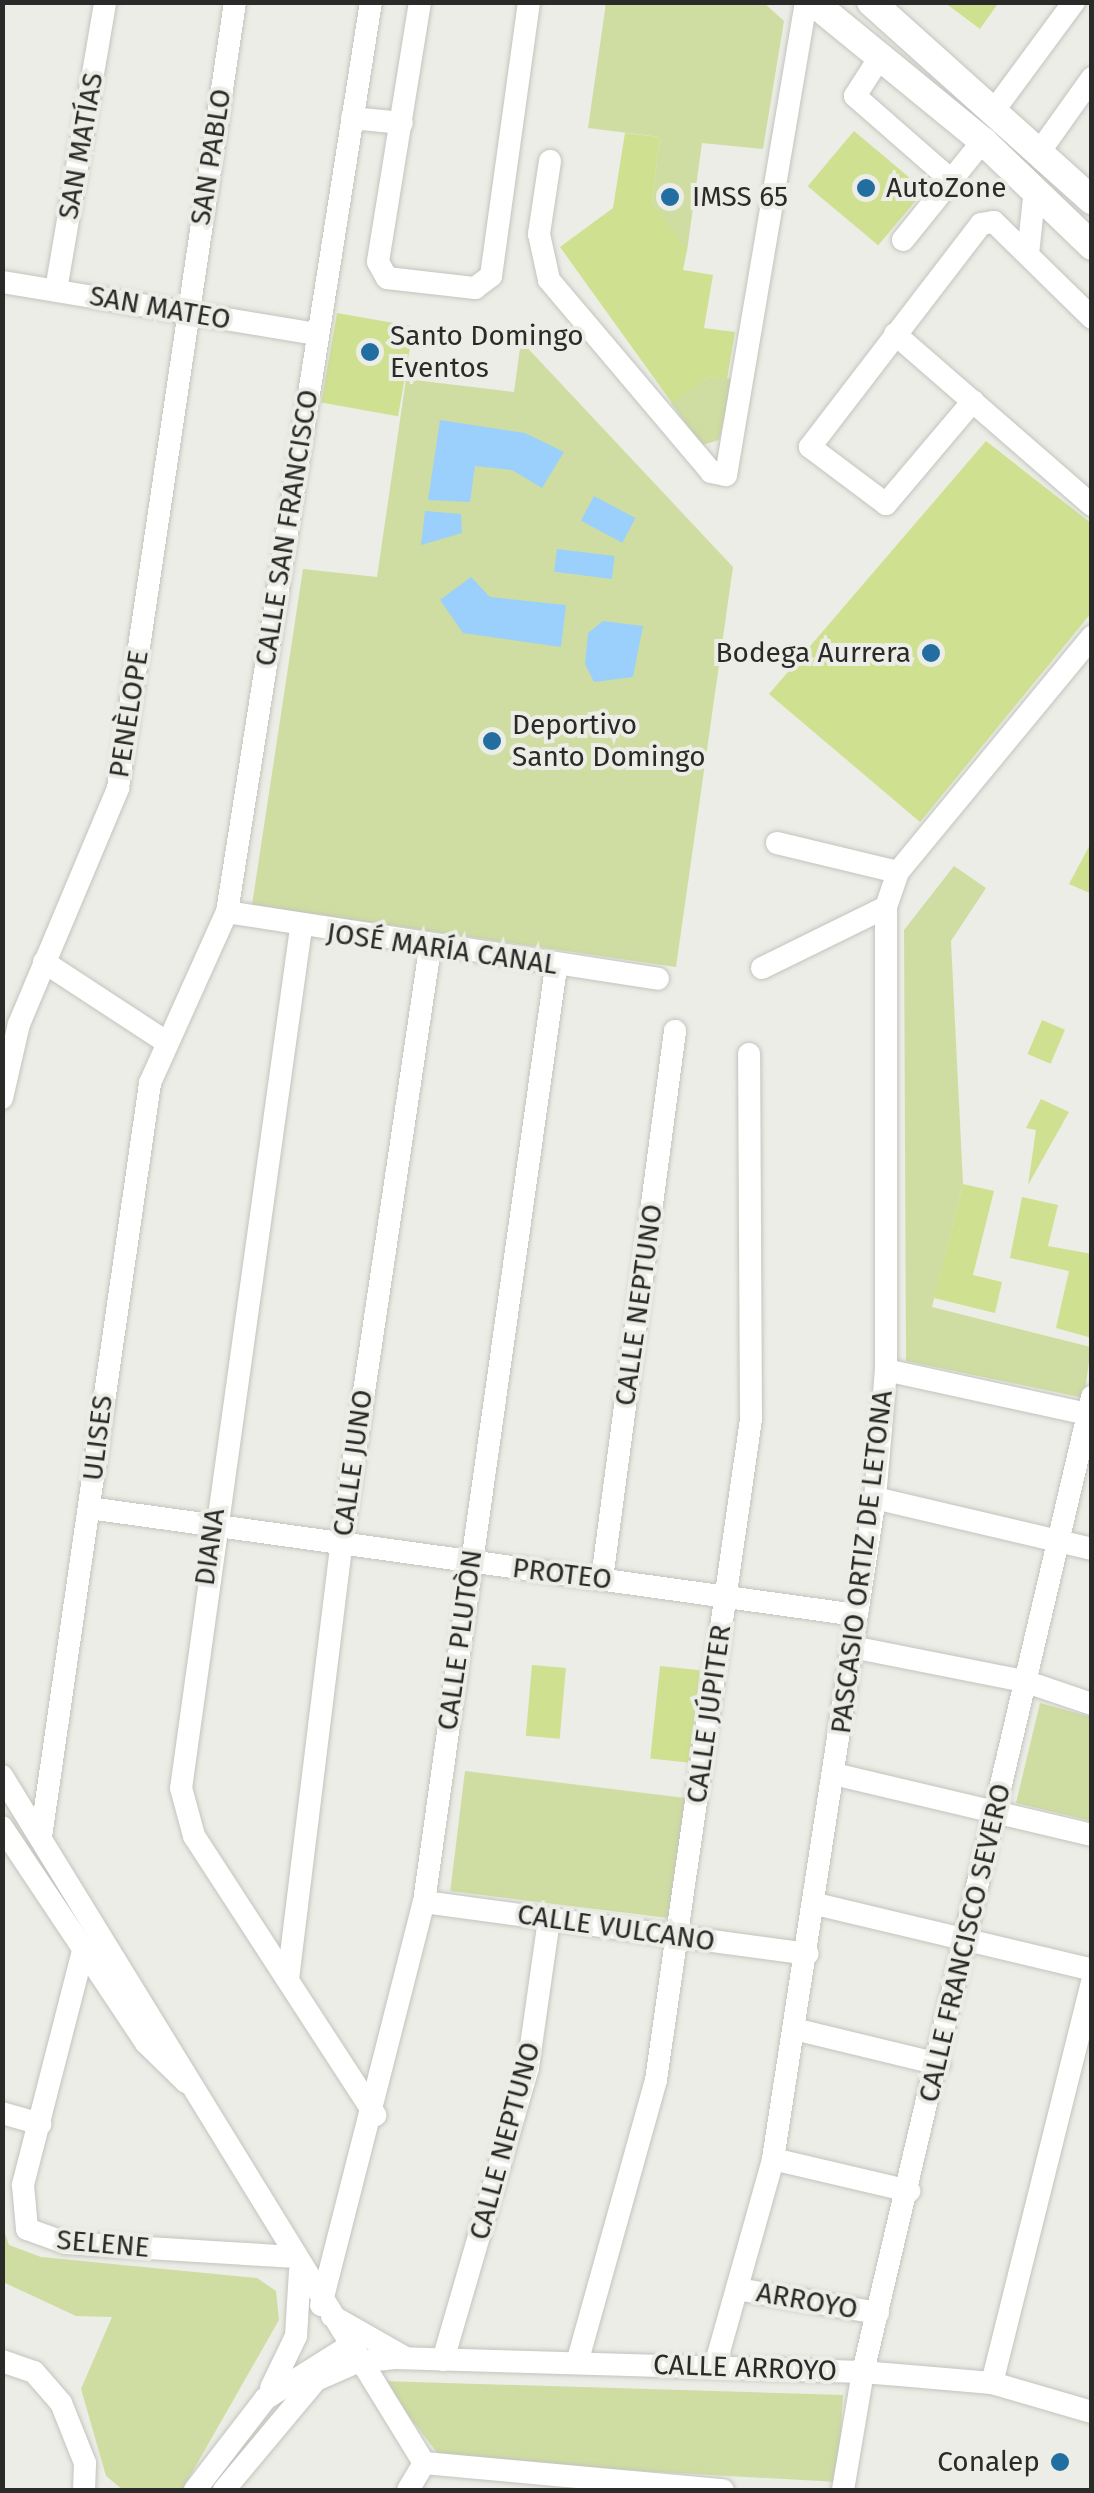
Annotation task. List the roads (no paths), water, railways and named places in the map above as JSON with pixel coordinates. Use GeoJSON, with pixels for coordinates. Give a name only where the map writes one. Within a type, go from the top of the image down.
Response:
{"type":"FeatureCollection","features":[{"type":"Feature","properties":{"kind":"main road"},"geometry":{"type":"LineString","coordinates":[[809,2],[983,142],[1092,246]]}},
{"type":"Feature","properties":{"kind":"main road"},"geometry":{"type":"LineString","coordinates":[[871,2],[995,109],[1092,200]]}},
{"type":"Feature","properties":{"kind":"street","name":"SAN MATÍAS"},"geometry":{"type":"LineString","coordinates":[[56,290],[105,2]]}},
{"type":"Feature","properties":{"kind":"street","name":"SAN PABLO"},"geometry":{"type":"LineString","coordinates":[[186,310],[235,2]]}},
{"type":"Feature","properties":{"kind":"street","name":"CALLE SAN FRANCISCO"},"geometry":{"type":"LineString","coordinates":[[163,1040],[228,912],[370,2]]}},
{"type":"Feature","properties":{"kind":"street"},"geometry":{"type":"LineString","coordinates":[[420,2],[379,269],[387,278],[480,287],[491,276],[528,2]]}},
{"type":"Feature","properties":{"kind":"street"},"geometry":{"type":"LineString","coordinates":[[550,162],[539,234],[549,280],[711,472],[726,475],[809,2]]}},
{"type":"Feature","properties":{"kind":"street"},"geometry":{"type":"LineString","coordinates":[[995,109],[1074,2]]}},
{"type":"Feature","properties":{"kind":"street"},"geometry":{"type":"LineString","coordinates":[[880,57],[855,96],[952,180]]}},
{"type":"Feature","properties":{"kind":"street"},"geometry":{"type":"LineString","coordinates":[[1040,150],[1092,78]]}},
{"type":"Feature","properties":{"kind":"street"},"geometry":{"type":"LineString","coordinates":[[352,118],[402,123]]}},
{"type":"Feature","properties":{"kind":"street"},"geometry":{"type":"LineString","coordinates":[[903,240],[983,142]]}},
{"type":"Feature","properties":{"kind":"street"},"geometry":{"type":"LineString","coordinates":[[1028,254],[1035,188]]}},
{"type":"Feature","properties":{"kind":"street"},"geometry":{"type":"LineString","coordinates":[[973,401],[890,502],[877,503],[809,442],[981,224],[994,222],[1092,318]]}},
{"type":"Feature","properties":{"kind":"street","name":"SAN MATEO"},"geometry":{"type":"LineString","coordinates":[[2,282],[318,334]]}},
{"type":"Feature","properties":{"kind":"street","name":"PENÈLOPE"},"geometry":{"type":"LineString","coordinates":[[2,1098],[19,1024],[118,788],[186,310]]}},
{"type":"Feature","properties":{"kind":"street"},"geometry":{"type":"LineString","coordinates":[[895,334],[1092,505]]}},
{"type":"Feature","properties":{"kind":"street","name":"PASCASIO ORTIZ DE LETONA"},"geometry":{"type":"LineString","coordinates":[[715,2366],[773,2159],[816,1904],[875,1498],[886,1370],[886,907],[898,872],[1092,637]]}},
{"type":"Feature","properties":{"kind":"street"},"geometry":{"type":"LineString","coordinates":[[777,842],[898,872]]}},
{"type":"Feature","properties":{"kind":"street"},"geometry":{"type":"LineString","coordinates":[[762,968],[886,907]]}},
{"type":"Feature","properties":{"kind":"street","name":"JOSÉ MARÍA CANAL"},"geometry":{"type":"LineString","coordinates":[[228,912],[301,928],[658,979]]}},
{"type":"Feature","properties":{"kind":"street","name":"DIANA"},"geometry":{"type":"LineString","coordinates":[[301,928],[212,1528],[181,1788],[194,1836],[375,2116]]}},
{"type":"Feature","properties":{"kind":"street","name":"CALLE JUNO"},"geometry":{"type":"LineString","coordinates":[[288,1980],[341,1546],[430,948]]}},
{"type":"Feature","properties":{"kind":"street"},"geometry":{"type":"LineString","coordinates":[[44,962],[163,1040]]}},
{"type":"Feature","properties":{"kind":"street","name":"CALLE PLUTÒN"},"geometry":{"type":"LineString","coordinates":[[325,2356],[324,2309],[375,2116],[424,1902],[556,967]]}},
{"type":"Feature","properties":{"kind":"street","name":"CALLE NEPTUNO"},"geometry":{"type":"LineString","coordinates":[[602,1579],[675,1032]]}},
{"type":"Feature","properties":{"kind":"street","name":"ULISES"},"geometry":{"type":"LineString","coordinates":[[41,1837],[147,1100],[163,1040]]}},
{"type":"Feature","properties":{"kind":"street","name":"CALLE JÚPITER"},"geometry":{"type":"LineString","coordinates":[[577,2363],[644,2142],[751,1418],[749,1054]]}},
{"type":"Feature","properties":{"kind":"street"},"geometry":{"type":"LineString","coordinates":[[886,1370],[1090,1406]]}},
{"type":"Feature","properties":{"kind":"street","name":"CALLE FRANCISCO SEVERO"},"geometry":{"type":"LineString","coordinates":[[843,2490],[864,2372],[1090,1406]]}},
{"type":"Feature","properties":{"kind":"street"},"geometry":{"type":"LineString","coordinates":[[875,1498],[1092,1549]]}},
{"type":"Feature","properties":{"kind":"street","name":"PROTEO"},"geometry":{"type":"LineString","coordinates":[[89,1508],[856,1615]]}},
{"type":"Feature","properties":{"kind":"street"},"geometry":{"type":"LineString","coordinates":[[852,1646],[1024,1681],[1092,1704]]}},
{"type":"Feature","properties":{"kind":"street"},"geometry":{"type":"LineString","coordinates":[[834,1774],[1092,1834]]}},
{"type":"Feature","properties":{"kind":"street"},"geometry":{"type":"LineString","coordinates":[[2,1776],[170,2040],[186,2082],[324,2309],[424,2462],[563,2484],[712,2490]]}},
{"type":"Feature","properties":{"kind":"street"},"geometry":{"type":"LineString","coordinates":[[2,1827],[146,2042],[186,2082]]}},
{"type":"Feature","properties":{"kind":"street","name":"CALLE VULCANO"},"geometry":{"type":"LineString","coordinates":[[424,1902],[807,1954]]}},
{"type":"Feature","properties":{"kind":"street"},"geometry":{"type":"LineString","coordinates":[[816,1904],[1092,1970]]}},
{"type":"Feature","properties":{"kind":"street","name":"CALLE NEPTUNO"},"geometry":{"type":"LineString","coordinates":[[444,2360],[528,2067],[548,1919]]}},
{"type":"Feature","properties":{"kind":"street","name":"SELENE"},"geometry":{"type":"LineString","coordinates":[[84,1948],[20,2209],[32,2234],[66,2243],[296,2262]]}},
{"type":"Feature","properties":{"kind":"street"},"geometry":{"type":"LineString","coordinates":[[992,2384],[1092,1982]]}},
{"type":"Feature","properties":{"kind":"street"},"geometry":{"type":"LineString","coordinates":[[794,2030],[939,2064]]}},
{"type":"Feature","properties":{"kind":"street"},"geometry":{"type":"LineString","coordinates":[[2,2114],[40,2124]]}},
{"type":"Feature","properties":{"kind":"street"},"geometry":{"type":"LineString","coordinates":[[773,2159],[909,2191]]}},
{"type":"Feature","properties":{"kind":"street"},"geometry":{"type":"LineString","coordinates":[[195,2490],[264,2400],[296,2336],[296,2262]]}},
{"type":"Feature","properties":{"kind":"street","name":"ARROYO"},"geometry":{"type":"LineString","coordinates":[[737,2289],[878,2313]]}},
{"type":"Feature","properties":{"kind":"street"},"geometry":{"type":"LineString","coordinates":[[324,2309],[401,2358]]}},
{"type":"Feature","properties":{"kind":"street"},"geometry":{"type":"LineString","coordinates":[[264,2400],[325,2356],[353,2354]]}},
{"type":"Feature","properties":{"kind":"street"},"geometry":{"type":"LineString","coordinates":[[297,2396],[353,2354]]}},
{"type":"Feature","properties":{"kind":"street","name":"CALLE ARROYO"},"geometry":{"type":"LineString","coordinates":[[353,2354],[864,2372],[992,2384],[1092,2412]]}},
{"type":"Feature","properties":{"kind":"street"},"geometry":{"type":"LineString","coordinates":[[224,2490],[325,2356]]}},
{"type":"Feature","properties":{"kind":"street"},"geometry":{"type":"LineString","coordinates":[[2,2361],[34,2372],[67,2412],[85,2463],[84,2490]]}},
{"type":"Feature","properties":{"kind":"street"},"geometry":{"type":"LineString","coordinates":[[408,2490],[424,2462]]}},
{"type":"Feature","properties":{"kind":"water"},"geometry":{"type":"Polygon","coordinates":[[[440,420],[525,433],[564,452],[542,488],[512,470],[475,466],[470,502],[428,500],[440,420]]]}},
{"type":"Feature","properties":{"kind":"water"},"geometry":{"type":"Polygon","coordinates":[[[594,496],[635,518],[622,543],[581,521],[594,496]]]}},
{"type":"Feature","properties":{"kind":"water"},"geometry":{"type":"Polygon","coordinates":[[[425,511],[461,514],[462,533],[421,545],[425,511]]]}},
{"type":"Feature","properties":{"kind":"water"},"geometry":{"type":"Polygon","coordinates":[[[557,549],[615,556],[612,579],[554,572],[557,549]]]}},
{"type":"Feature","properties":{"kind":"water"},"geometry":{"type":"Polygon","coordinates":[[[471,577],[490,597],[566,605],[561,647],[463,633],[440,600],[471,577]]]}},
{"type":"Feature","properties":{"kind":"water"},"geometry":{"type":"Polygon","coordinates":[[[603,621],[643,626],[633,677],[594,682],[585,664],[588,633],[603,621]]]}},
{"type":"Feature","properties":{"kind":"place","name":"AutoZone"},"geometry":{"type":"Point","coordinates":[866,188]}},
{"type":"Feature","properties":{"kind":"place","name":"IMSS 65"},"geometry":{"type":"Point","coordinates":[670,197]}},
{"type":"Feature","properties":{"kind":"place","name":"Santo Domingo Eventos"},"geometry":{"type":"Point","coordinates":[370,352]}},
{"type":"Feature","properties":{"kind":"place","name":"Bodega Aurrera"},"geometry":{"type":"Point","coordinates":[931,653]}},
{"type":"Feature","properties":{"kind":"place","name":"Deportivo Santo Domingo"},"geometry":{"type":"Point","coordinates":[492,741]}},
{"type":"Feature","properties":{"kind":"place","name":"Conalep"},"geometry":{"type":"Point","coordinates":[1060,2462]}}]}
